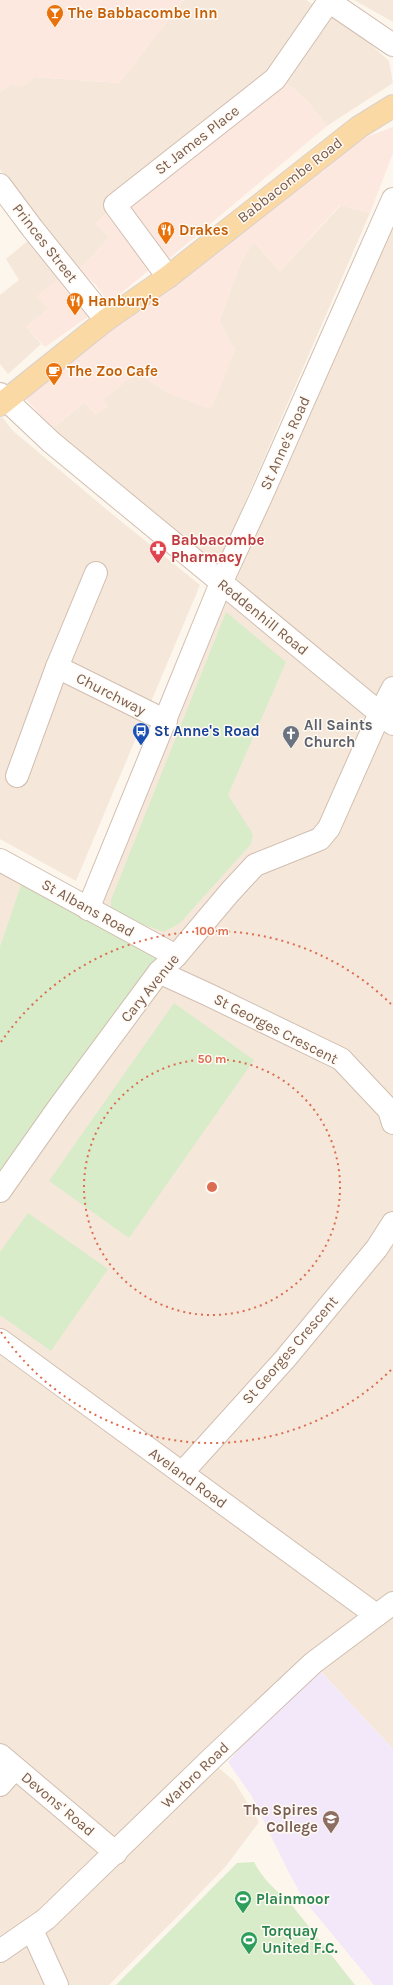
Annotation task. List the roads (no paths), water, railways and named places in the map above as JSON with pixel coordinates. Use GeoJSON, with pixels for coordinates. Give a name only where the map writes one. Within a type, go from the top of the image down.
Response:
{"type":"FeatureCollection","features":[{"type":"Feature","properties":{"kind":"main road","name":"Babbacombe Road"},"geometry":{"type":"LineString","coordinates":[[2,400],[106,320],[168,277],[359,127],[393,106]]}},
{"type":"Feature","properties":{"kind":"street"},"geometry":{"type":"LineString","coordinates":[[328,1],[393,44]]}},
{"type":"Feature","properties":{"kind":"street","name":"St James Place"},"geometry":{"type":"LineString","coordinates":[[168,277],[115,206],[275,79],[328,1]]}},
{"type":"Feature","properties":{"kind":"street","name":"Princes Street"},"geometry":{"type":"LineString","coordinates":[[0,185],[32,228],[106,320]]}},
{"type":"Feature","properties":{"kind":"street","name":"St Anne's Road"},"geometry":{"type":"LineString","coordinates":[[88,909],[134,793],[166,721],[221,583],[260,499],[393,199]]}},
{"type":"Feature","properties":{"kind":"street","name":"Reddenhill Road"},"geometry":{"type":"LineString","coordinates":[[2,400],[221,583],[386,718]]}},
{"type":"Feature","properties":{"kind":"street","name":"Churchway"},"geometry":{"type":"LineString","coordinates":[[17,776],[57,667],[96,573]]}},
{"type":"Feature","properties":{"kind":"street","name":"Churchway"},"geometry":{"type":"LineString","coordinates":[[57,667],[166,721]]}},
{"type":"Feature","properties":{"kind":"street","name":"Cary Avenue"},"geometry":{"type":"LineString","coordinates":[[0,1191],[59,1107],[159,972],[176,956],[230,892],[255,865],[320,839],[329,828],[386,718],[393,688]]}},
{"type":"Feature","properties":{"kind":"street","name":"St Albans Road"},"geometry":{"type":"LineString","coordinates":[[0,860],[176,956]]}},
{"type":"Feature","properties":{"kind":"street","name":"St Georges Crescent"},"geometry":{"type":"LineString","coordinates":[[159,972],[341,1059],[392,1113]]}},
{"type":"Feature","properties":{"kind":"street","name":"St Georges Crescent"},"geometry":{"type":"LineString","coordinates":[[182,1473],[285,1359],[390,1237]]}},
{"type":"Feature","properties":{"kind":"street","name":"Aveland Road"},"geometry":{"type":"LineString","coordinates":[[0,1340],[182,1473],[384,1609]]}},
{"type":"Feature","properties":{"kind":"street","name":"Warbro Road"},"geometry":{"type":"LineString","coordinates":[[0,1951],[46,1919],[116,1853],[210,1760],[313,1663],[384,1609]]}},
{"type":"Feature","properties":{"kind":"street"},"geometry":{"type":"LineString","coordinates":[[0,1785],[8,1761]]}},
{"type":"Feature","properties":{"kind":"street","name":"Devons' Road"},"geometry":{"type":"LineString","coordinates":[[8,1761],[116,1853]]}},
{"type":"Feature","properties":{"kind":"street"},"geometry":{"type":"LineString","coordinates":[[32,1930],[57,1985]]}},
{"type":"Feature","properties":{"kind":"place","name":"The Babbacombe Inn"},"geometry":{"type":"Point","coordinates":[55,28]}},
{"type":"Feature","properties":{"kind":"place","name":"Drakes"},"geometry":{"type":"Point","coordinates":[166,245]}},
{"type":"Feature","properties":{"kind":"place","name":"Hanbury's"},"geometry":{"type":"Point","coordinates":[75,316]}},
{"type":"Feature","properties":{"kind":"place","name":"The Zoo Cafe"},"geometry":{"type":"Point","coordinates":[54,386]}},
{"type":"Feature","properties":{"kind":"place","name":"Babbacombe Pharmacy"},"geometry":{"type":"Point","coordinates":[158,564]}},
{"type":"Feature","properties":{"kind":"place","name":"St Anne's Road"},"geometry":{"type":"Point","coordinates":[141,746]}},
{"type":"Feature","properties":{"kind":"place","name":"All Saints Church"},"geometry":{"type":"Point","coordinates":[291,749]}},
{"type":"Feature","properties":{"kind":"place","name":"The Spires College"},"geometry":{"type":"Point","coordinates":[331,1834]}},
{"type":"Feature","properties":{"kind":"place","name":"Plainmoor"},"geometry":{"type":"Point","coordinates":[243,1914]}},
{"type":"Feature","properties":{"kind":"place","name":"Torquay United F.C."},"geometry":{"type":"Point","coordinates":[249,1955]}}]}
